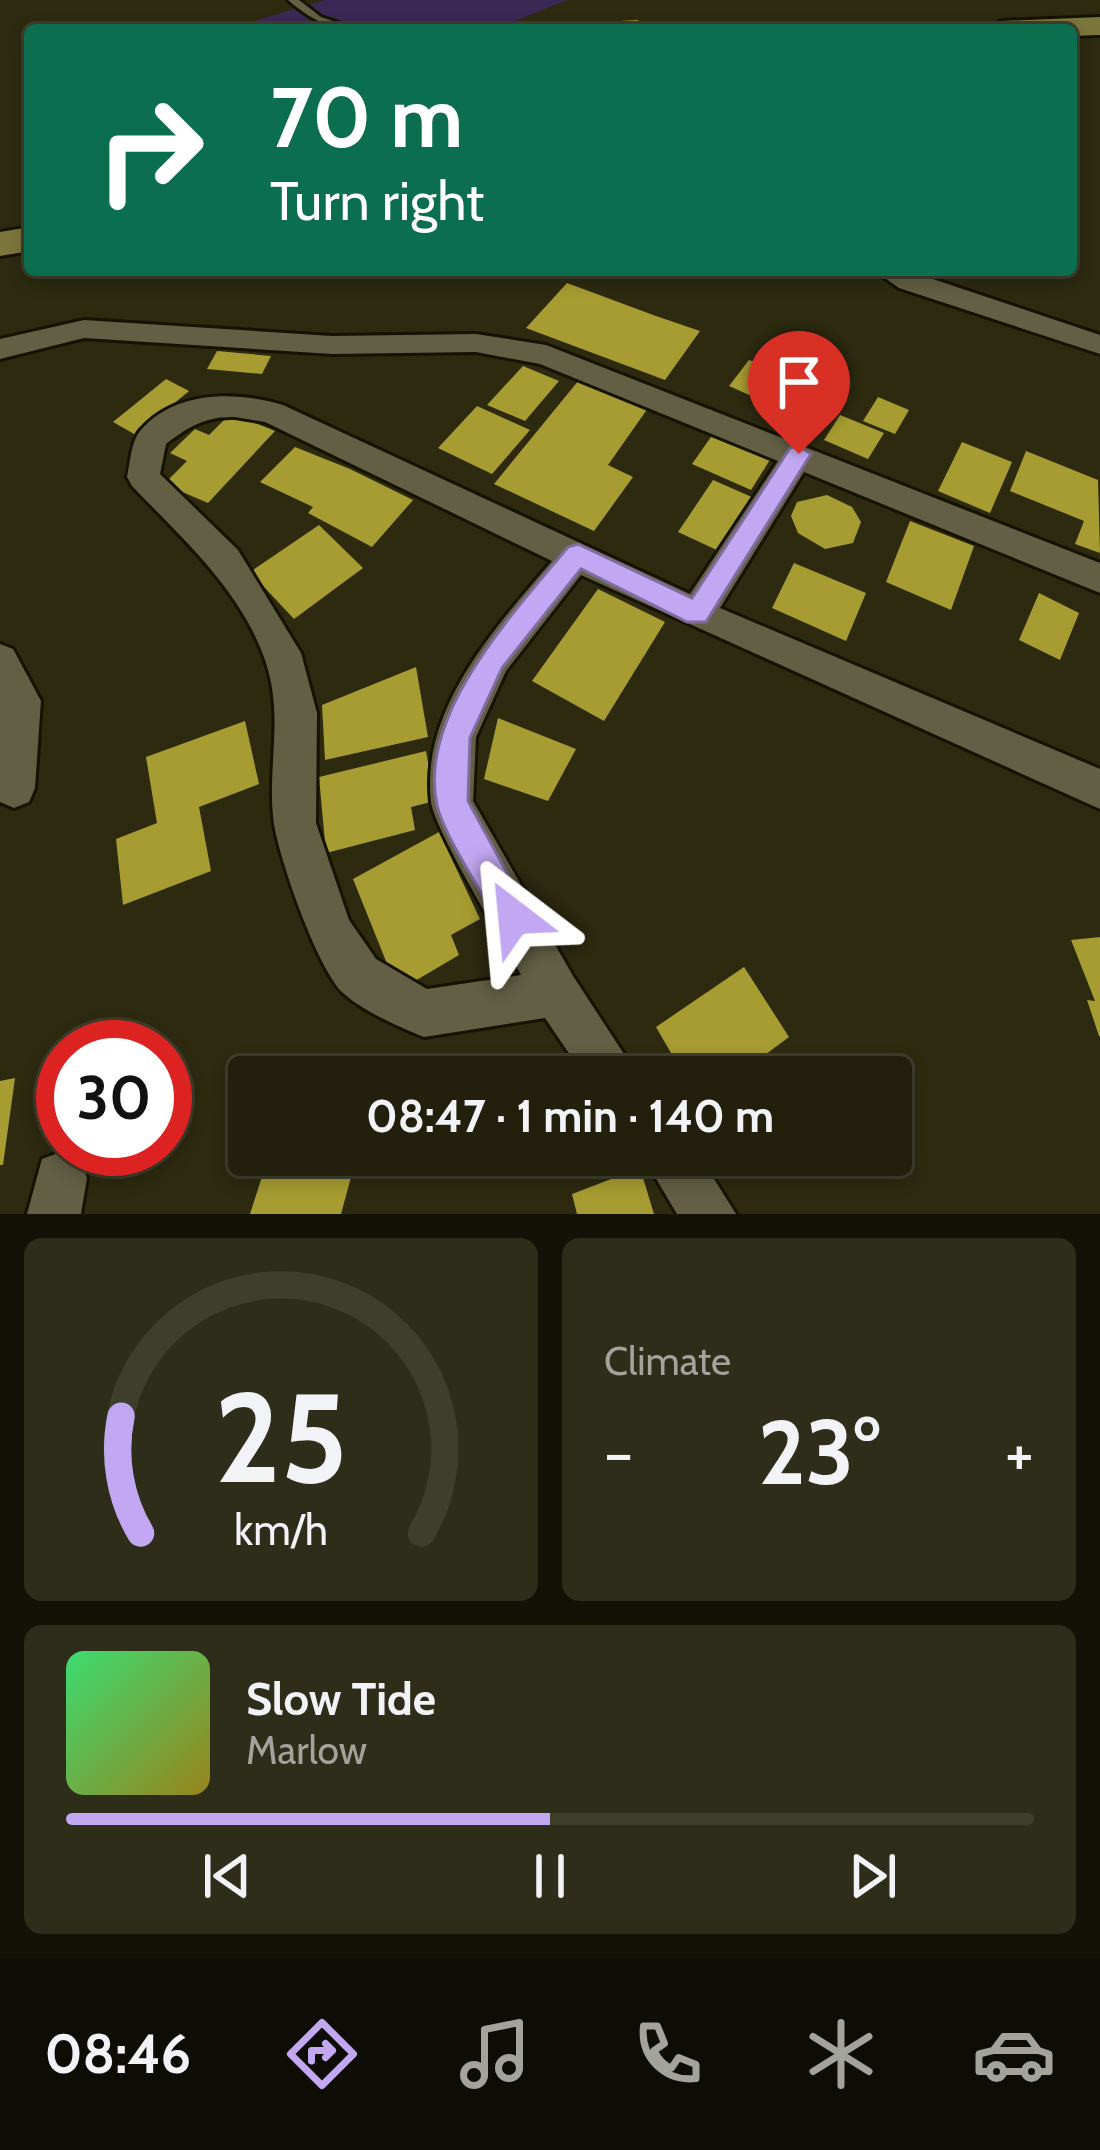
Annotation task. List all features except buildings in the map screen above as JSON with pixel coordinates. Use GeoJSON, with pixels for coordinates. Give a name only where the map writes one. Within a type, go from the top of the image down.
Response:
{"type":"FeatureCollection","features":[{"type":"Feature","properties":{"kind":"street"},"geometry":{"type":"LineString","coordinates":[[898,276],[1100,345]]}},
{"type":"Feature","properties":{"kind":"street"},"geometry":{"type":"LineString","coordinates":[[0,349],[83,329],[332,346],[476,344],[546,355],[1100,578]]}},
{"type":"Feature","properties":{"kind":"street"},"geometry":{"type":"LineString","coordinates":[[556,993],[424,1013],[359,976],[331,932],[295,823],[297,713],[282,653],[226,560],[143,477],[151,439],[186,412],[217,402],[272,413],[697,614],[1100,789]]}},
{"type":"Feature","properties":{"kind":"street"},"geometry":{"type":"LineString","coordinates":[[697,614],[799,454]]}},
{"type":"Feature","properties":{"kind":"street"},"geometry":{"type":"LineString","coordinates":[[578,554],[492,660],[455,737],[452,804],[556,993],[600,1056]]}},
{"type":"Feature","properties":{"kind":"street"},"geometry":{"type":"LineString","coordinates":[[0,661],[22,701],[14,788]]}},
{"type":"Feature","properties":{"kind":"street"},"geometry":{"type":"LineString","coordinates":[[683,1176],[709,1214]]}},
{"type":"Feature","properties":{"kind":"lane"},"geometry":{"type":"LineString","coordinates":[[293,0],[317,19],[334,24]]}},
{"type":"Feature","properties":{"kind":"shaded area"},"geometry":{"type":"Polygon","coordinates":[[[324,0],[567,0],[508,24],[245,24],[324,0]]]}},
{"type":"Feature","properties":{"kind":"route"},"geometry":{"type":"LineString","coordinates":[[514,917],[452,804],[455,737],[492,660],[578,554],[697,614],[799,454]]}}]}
